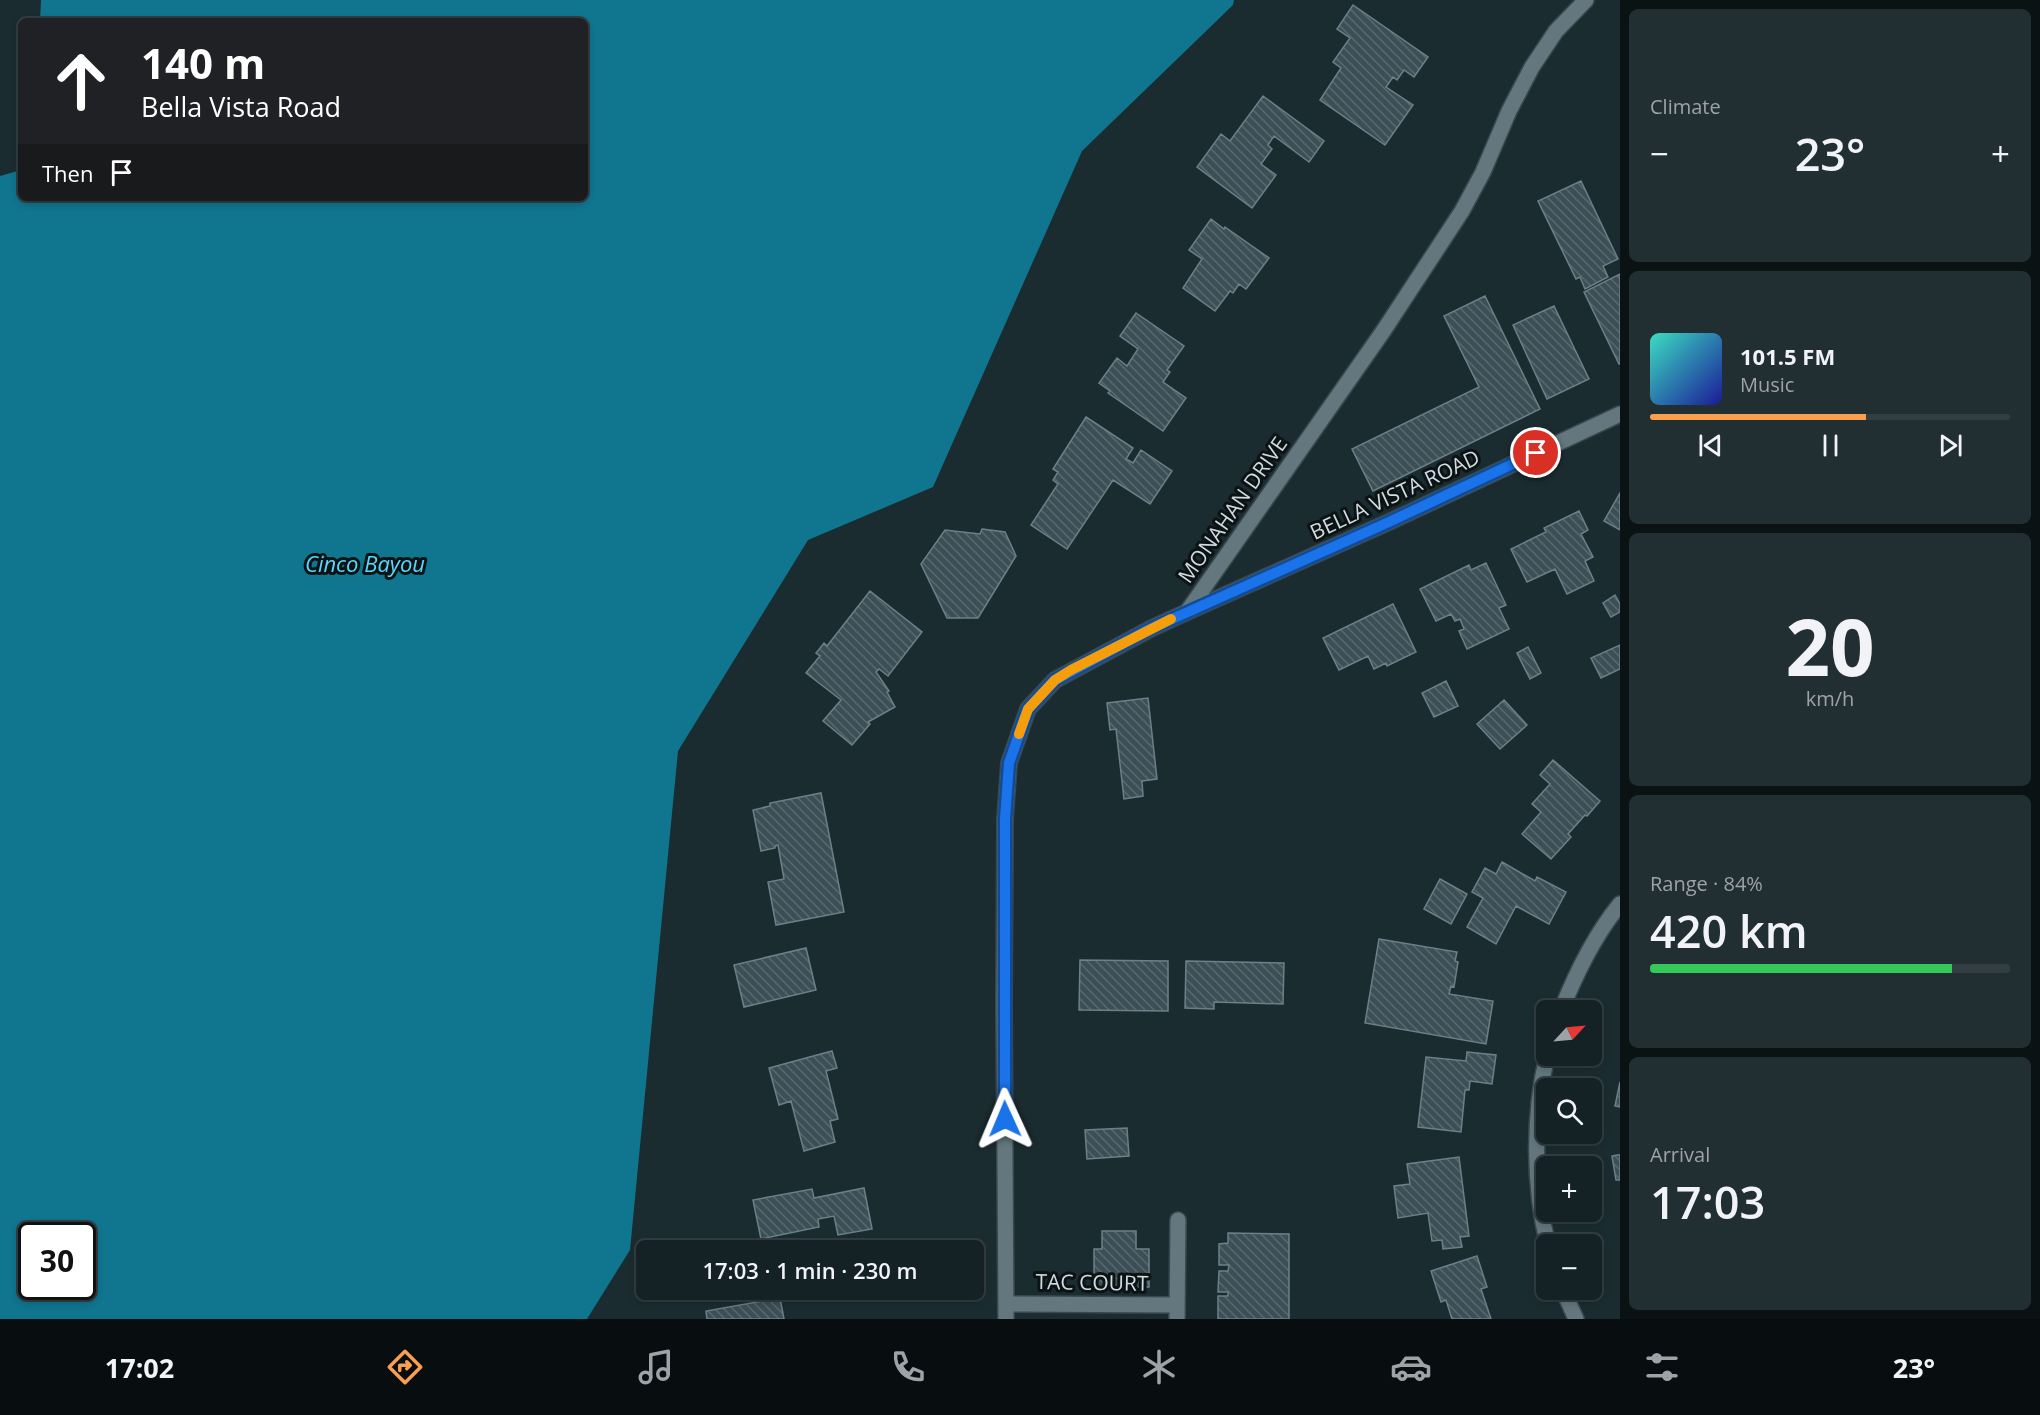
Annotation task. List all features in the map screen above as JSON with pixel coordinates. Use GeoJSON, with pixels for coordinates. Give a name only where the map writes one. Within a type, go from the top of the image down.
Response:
{"type":"FeatureCollection","features":[{"type":"Feature","properties":{"kind":"street","name":"MONAHAN DRIVE"},"geometry":{"type":"LineString","coordinates":[[1007,1311],[1005,819],[1009,763],[1028,709],[1055,680],[1152,628],[1187,612],[1384,330],[1456,221],[1483,172],[1509,111],[1532,67],[1556,31],[1586,0]]}},
{"type":"Feature","properties":{"kind":"street","name":"BELLA VISTA ROAD"},"geometry":{"type":"LineString","coordinates":[[1187,612],[1389,522],[1620,414]]}},
{"type":"Feature","properties":{"kind":"street"},"geometry":{"type":"LineString","coordinates":[[1565,1000],[1576,974],[1608,919],[1620,904]]}},
{"type":"Feature","properties":{"kind":"street"},"geometry":{"type":"LineString","coordinates":[[1546,1066],[1538,1112],[1537,1158],[1541,1209],[1546,1234]]}},
{"type":"Feature","properties":{"kind":"street","name":"TAC COURT"},"geometry":{"type":"LineString","coordinates":[[1007,1311],[1177,1312],[1178,1220]]}},
{"type":"Feature","properties":{"kind":"street"},"geometry":{"type":"LineString","coordinates":[[1567,1300],[1576,1319]]}},
{"type":"Feature","properties":{"kind":"water","name":"Cinco Bayou"},"geometry":{"type":"Polygon","coordinates":[[[41,0],[1234,0],[1233,5],[1082,151],[933,487],[808,540],[678,751],[630,1250],[587,1319],[0,1319],[0,176],[18,171],[18,201],[588,201],[588,18],[40,18],[41,0]]]}},
{"type":"Feature","properties":{"kind":"building"},"geometry":{"type":"Polygon","coordinates":[[[1353,5],[1428,57],[1414,77],[1404,70],[1397,80],[1393,77],[1386,87],[1413,105],[1385,145],[1320,100],[1341,68],[1333,62],[1350,38],[1337,29],[1353,5]]]}},
{"type":"Feature","properties":{"kind":"building"},"geometry":{"type":"Polygon","coordinates":[[[1263,96],[1324,141],[1309,162],[1274,136],[1268,145],[1272,149],[1261,164],[1276,175],[1252,208],[1197,167],[1221,134],[1230,141],[1263,96]]]}},
{"type":"Feature","properties":{"kind":"building"},"geometry":{"type":"Polygon","coordinates":[[[1581,181],[1618,259],[1603,266],[1608,277],[1585,289],[1580,277],[1576,279],[1538,201],[1581,181]]]}},
{"type":"Feature","properties":{"kind":"building"},"geometry":{"type":"Polygon","coordinates":[[[1211,219],[1269,258],[1246,289],[1239,284],[1233,293],[1230,291],[1215,311],[1183,288],[1202,259],[1189,250],[1211,219]]]}},
{"type":"Feature","properties":{"kind":"building"},"geometry":{"type":"Polygon","coordinates":[[[1620,274],[1620,364],[1619,364],[1584,292],[1620,274]]]}},
{"type":"Feature","properties":{"kind":"building"},"geometry":{"type":"Polygon","coordinates":[[[1485,296],[1540,409],[1373,491],[1352,449],[1479,387],[1444,316],[1485,296]]]}},
{"type":"Feature","properties":{"kind":"building"},"geometry":{"type":"Polygon","coordinates":[[[1554,306],[1589,379],[1547,399],[1513,325],[1554,306]]]}},
{"type":"Feature","properties":{"kind":"building"},"geometry":{"type":"Polygon","coordinates":[[[1136,313],[1184,346],[1167,370],[1170,372],[1163,382],[1186,398],[1163,431],[1108,393],[1110,391],[1099,383],[1117,358],[1127,366],[1138,349],[1120,336],[1136,313]]]}},
{"type":"Feature","properties":{"kind":"building"},"geometry":{"type":"Polygon","coordinates":[[[1086,417],[1133,448],[1126,459],[1133,463],[1141,450],[1172,471],[1150,504],[1113,480],[1067,549],[1031,525],[1058,484],[1053,480],[1058,472],[1053,469],[1086,417]]]}},
{"type":"Feature","properties":{"kind":"building"},"geometry":{"type":"Polygon","coordinates":[[[1620,493],[1620,530],[1604,521],[1620,493]]]}},
{"type":"Feature","properties":{"kind":"building"},"geometry":{"type":"Polygon","coordinates":[[[1579,511],[1588,530],[1581,534],[1593,557],[1585,561],[1594,581],[1567,594],[1555,569],[1527,582],[1511,549],[1546,532],[1544,528],[1579,511]]]}},
{"type":"Feature","properties":{"kind":"building"},"geometry":{"type":"Polygon","coordinates":[[[982,529],[1005,532],[1016,556],[978,618],[947,618],[921,564],[945,530],[980,534],[982,529]]]}},
{"type":"Feature","properties":{"kind":"building"},"geometry":{"type":"Polygon","coordinates":[[[1486,563],[1506,605],[1499,608],[1509,629],[1467,649],[1459,631],[1464,629],[1460,619],[1455,621],[1451,614],[1436,621],[1420,589],[1469,565],[1471,570],[1486,563]]]}},
{"type":"Feature","properties":{"kind":"building"},"geometry":{"type":"Polygon","coordinates":[[[870,591],[922,632],[888,676],[879,669],[876,672],[889,691],[887,692],[895,707],[868,722],[870,724],[852,745],[823,721],[841,700],[806,673],[820,656],[816,653],[824,643],[827,646],[870,591]]]}},
{"type":"Feature","properties":{"kind":"building"},"geometry":{"type":"Polygon","coordinates":[[[1615,595],[1620,604],[1620,612],[1611,617],[1603,603],[1615,595]]]}},
{"type":"Feature","properties":{"kind":"building"},"geometry":{"type":"Polygon","coordinates":[[[1393,604],[1416,652],[1387,666],[1386,663],[1374,669],[1368,656],[1339,670],[1323,638],[1393,604]]]}},
{"type":"Feature","properties":{"kind":"building"},"geometry":{"type":"Polygon","coordinates":[[[1620,645],[1620,669],[1601,678],[1591,658],[1620,645]]]}},
{"type":"Feature","properties":{"kind":"building"},"geometry":{"type":"Polygon","coordinates":[[[1528,647],[1541,673],[1530,679],[1517,653],[1528,647]]]}},
{"type":"Feature","properties":{"kind":"building"},"geometry":{"type":"Polygon","coordinates":[[[1446,681],[1458,706],[1434,717],[1422,693],[1446,681]]]}},
{"type":"Feature","properties":{"kind":"building"},"geometry":{"type":"Polygon","coordinates":[[[1148,698],[1157,779],[1142,781],[1143,796],[1124,799],[1116,729],[1110,730],[1107,703],[1148,698]]]}},
{"type":"Feature","properties":{"kind":"building"},"geometry":{"type":"Polygon","coordinates":[[[1504,700],[1527,725],[1500,749],[1477,724],[1504,700]]]}},
{"type":"Feature","properties":{"kind":"building"},"geometry":{"type":"Polygon","coordinates":[[[1553,760],[1600,801],[1568,834],[1571,837],[1551,859],[1522,834],[1541,812],[1532,804],[1550,784],[1540,775],[1553,760]]]}},
{"type":"Feature","properties":{"kind":"building"},"geometry":{"type":"Polygon","coordinates":[[[821,793],[844,912],[776,925],[768,882],[784,879],[778,845],[775,848],[761,851],[753,810],[770,806],[770,803],[821,793]]]}},
{"type":"Feature","properties":{"kind":"building"},"geometry":{"type":"Polygon","coordinates":[[[1502,862],[1535,881],[1537,877],[1566,892],[1549,924],[1516,906],[1496,944],[1467,927],[1483,898],[1472,892],[1485,868],[1496,874],[1502,862]]]}},
{"type":"Feature","properties":{"kind":"building"},"geometry":{"type":"Polygon","coordinates":[[[1440,879],[1467,894],[1451,924],[1424,909],[1440,879]]]}},
{"type":"Feature","properties":{"kind":"building"},"geometry":{"type":"Polygon","coordinates":[[[1379,939],[1457,952],[1455,961],[1458,962],[1454,987],[1451,986],[1449,994],[1493,1001],[1486,1044],[1365,1023],[1379,939]]]}},
{"type":"Feature","properties":{"kind":"building"},"geometry":{"type":"Polygon","coordinates":[[[806,948],[816,990],[744,1007],[734,965],[806,948]]]}},
{"type":"Feature","properties":{"kind":"building"},"geometry":{"type":"Polygon","coordinates":[[[1080,960],[1168,961],[1168,1011],[1079,1010],[1080,960]]]}},
{"type":"Feature","properties":{"kind":"building"},"geometry":{"type":"Polygon","coordinates":[[[1186,961],[1284,963],[1283,1004],[1214,1002],[1214,1009],[1185,1008],[1186,961]]]}},
{"type":"Feature","properties":{"kind":"building"},"geometry":{"type":"Polygon","coordinates":[[[832,1051],[837,1068],[826,1071],[838,1119],[830,1121],[835,1142],[804,1151],[791,1101],[779,1105],[769,1068],[832,1051]]]}},
{"type":"Feature","properties":{"kind":"building"},"geometry":{"type":"Polygon","coordinates":[[[1467,1052],[1496,1055],[1492,1084],[1470,1081],[1469,1090],[1465,1090],[1461,1132],[1418,1127],[1426,1057],[1466,1061],[1467,1052]]]}},
{"type":"Feature","properties":{"kind":"building"},"geometry":{"type":"Polygon","coordinates":[[[1620,1082],[1620,1107],[1615,1106],[1620,1082]]]}},
{"type":"Feature","properties":{"kind":"building"},"geometry":{"type":"Polygon","coordinates":[[[1127,1128],[1129,1156],[1087,1159],[1085,1130],[1127,1128]]]}},
{"type":"Feature","properties":{"kind":"building"},"geometry":{"type":"Polygon","coordinates":[[[1620,1155],[1620,1180],[1616,1180],[1612,1156],[1620,1155]]]}},
{"type":"Feature","properties":{"kind":"building"},"geometry":{"type":"Polygon","coordinates":[[[1459,1157],[1469,1236],[1460,1237],[1462,1247],[1443,1249],[1442,1240],[1432,1241],[1428,1213],[1398,1218],[1394,1186],[1410,1184],[1407,1164],[1459,1157]]]}},
{"type":"Feature","properties":{"kind":"building"},"geometry":{"type":"Polygon","coordinates":[[[864,1188],[872,1229],[838,1235],[834,1216],[818,1219],[819,1227],[761,1239],[753,1200],[812,1189],[814,1198],[864,1188]]]}},
{"type":"Feature","properties":{"kind":"building"},"geometry":{"type":"Polygon","coordinates":[[[1102,1231],[1136,1231],[1136,1249],[1149,1249],[1149,1287],[1094,1287],[1094,1249],[1102,1249],[1102,1231]]]}},
{"type":"Feature","properties":{"kind":"building"},"geometry":{"type":"Polygon","coordinates":[[[1228,1233],[1289,1234],[1289,1319],[1218,1319],[1218,1296],[1228,1296],[1228,1292],[1218,1292],[1219,1271],[1228,1271],[1229,1265],[1219,1265],[1219,1244],[1228,1243],[1228,1233]]]}},
{"type":"Feature","properties":{"kind":"building"},"geometry":{"type":"Polygon","coordinates":[[[1477,1256],[1487,1287],[1481,1289],[1491,1319],[1452,1319],[1446,1300],[1441,1302],[1431,1271],[1477,1256]]]}},
{"type":"Feature","properties":{"kind":"building"},"geometry":{"type":"Polygon","coordinates":[[[780,1300],[784,1319],[707,1319],[706,1311],[780,1300]]]}},
{"type":"Feature","properties":{"kind":"slow traffic"},"geometry":{"type":"LineString","coordinates":[[1019,734],[1028,709],[1055,680],[1171,619]]}},
{"type":"Feature","properties":{"kind":"route"},"geometry":{"type":"LineString","coordinates":[[1005,1119],[1005,819],[1009,763],[1028,709],[1055,680],[1152,628],[1389,522],[1536,453]]}}]}
